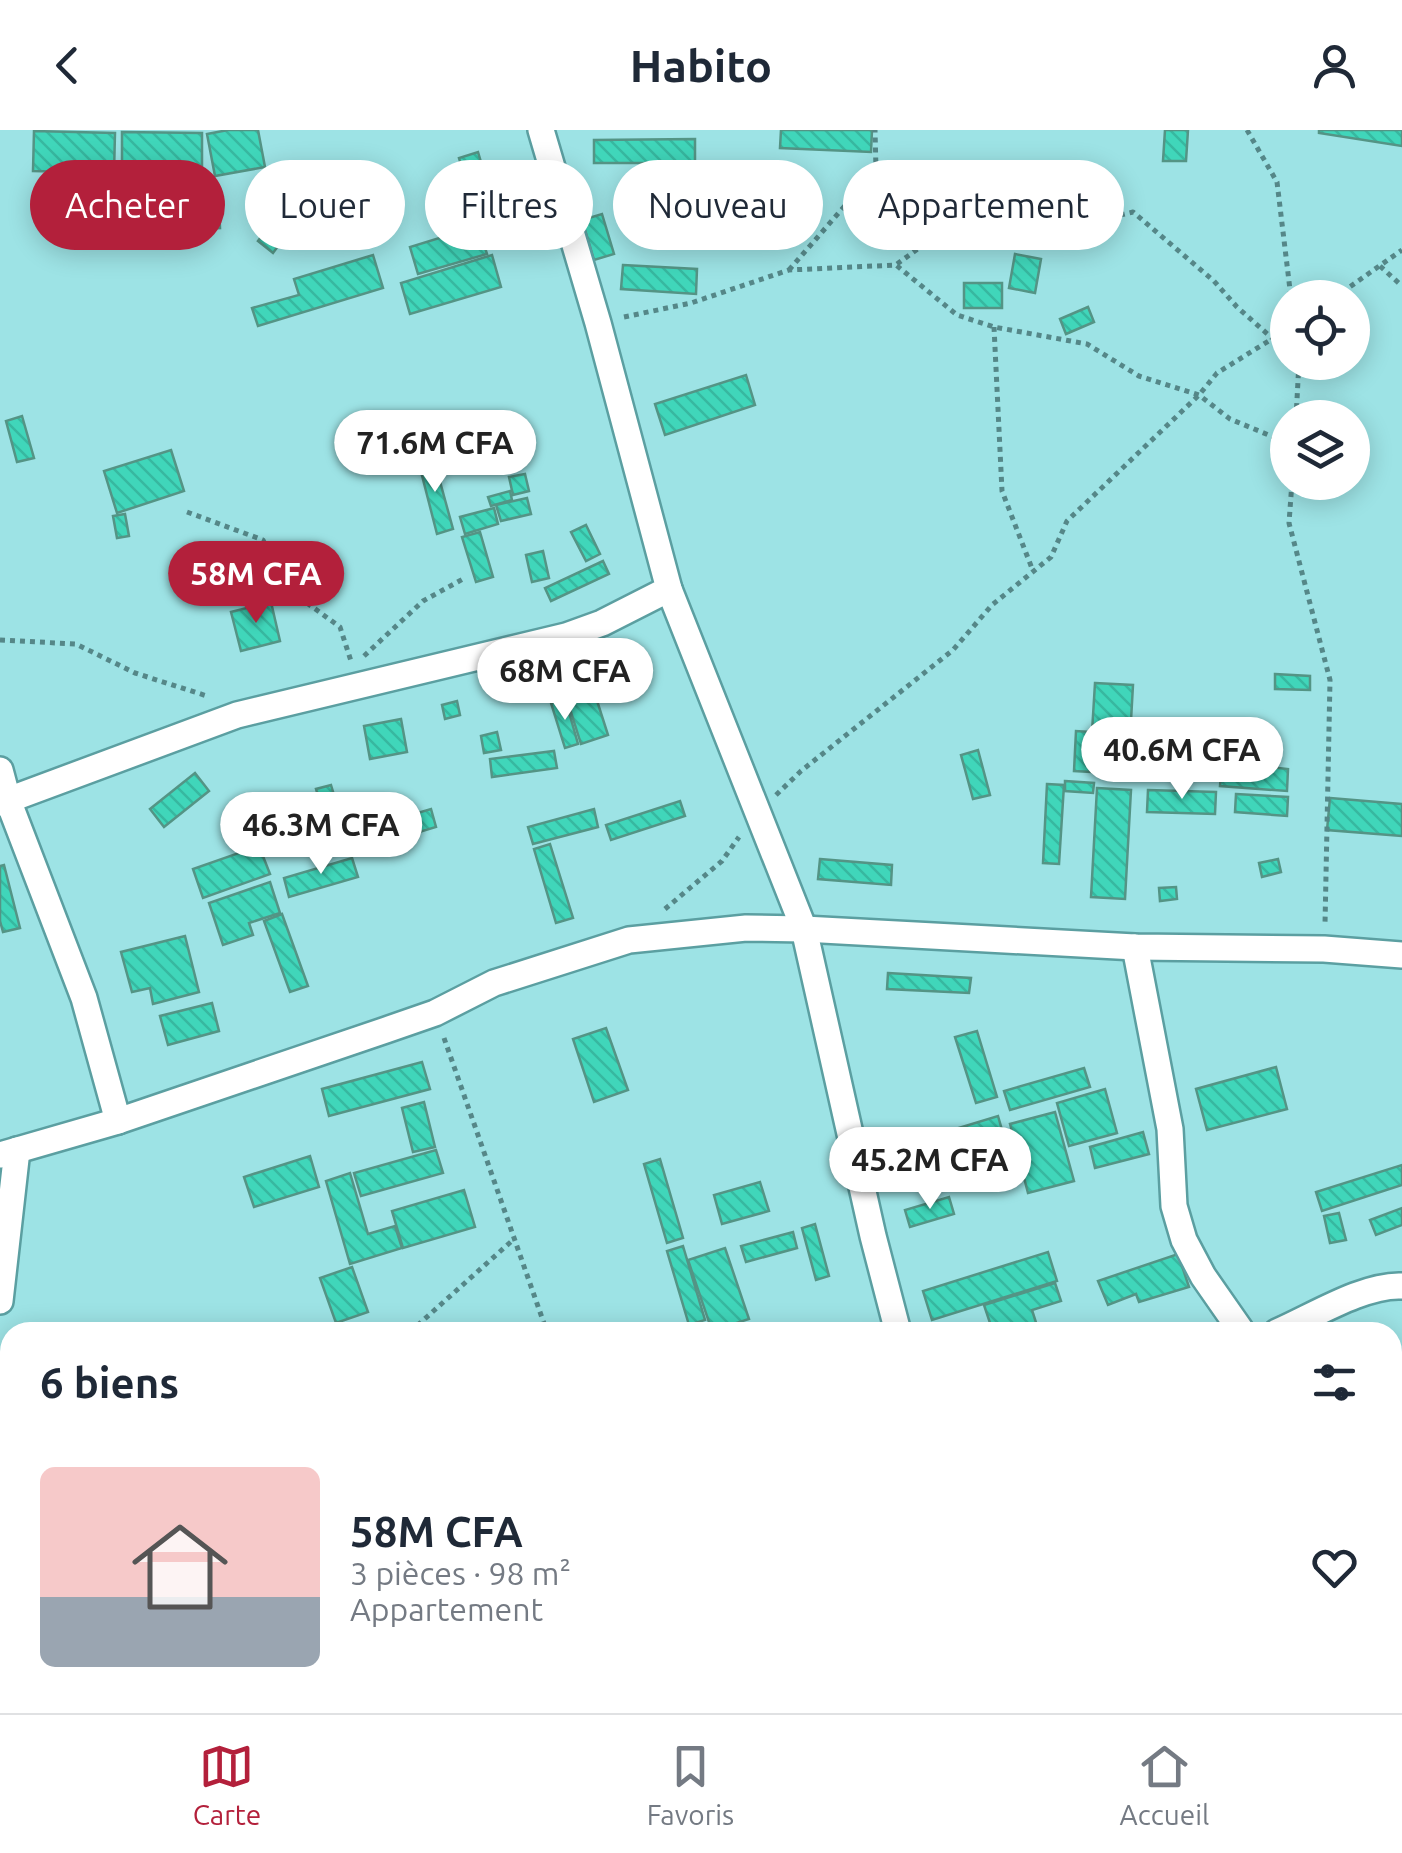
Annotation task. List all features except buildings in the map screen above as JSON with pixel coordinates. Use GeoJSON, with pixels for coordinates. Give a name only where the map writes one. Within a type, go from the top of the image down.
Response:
{"type":"FeatureCollection","features":[{"type":"Feature","properties":{"kind":"street"},"geometry":{"type":"LineString","coordinates":[[540,130],[598,322],[668,588],[804,929],[895,1322]]}},
{"type":"Feature","properties":{"kind":"street"},"geometry":{"type":"LineString","coordinates":[[4,801],[237,715],[566,636],[602,624],[668,588]]}},
{"type":"Feature","properties":{"kind":"street"},"geometry":{"type":"LineString","coordinates":[[0,770],[4,801],[84,998],[118,1121]]}},
{"type":"Feature","properties":{"kind":"street"},"geometry":{"type":"LineString","coordinates":[[0,1301],[8,1153],[118,1121],[435,1013],[494,982],[629,940],[687,932],[804,929],[1135,947],[1324,949],[1402,955]]}},
{"type":"Feature","properties":{"kind":"street"},"geometry":{"type":"LineString","coordinates":[[1135,947],[1170,1129],[1174,1206],[1184,1240],[1202,1276],[1235,1322]]}},
{"type":"Feature","properties":{"kind":"street"},"geometry":{"type":"LineString","coordinates":[[1300,1322],[1367,1292],[1389,1285],[1402,1286]]}},
{"type":"Feature","properties":{"kind":"path"},"geometry":{"type":"LineString","coordinates":[[789,270],[876,170],[875,130]]}},
{"type":"Feature","properties":{"kind":"path"},"geometry":{"type":"LineString","coordinates":[[1247,130],[1277,182],[1289,280]]}},
{"type":"Feature","properties":{"kind":"path"},"geometry":{"type":"LineString","coordinates":[[598,322],[691,302],[789,270],[896,265],[960,218],[1002,210],[1092,222],[1133,212],[1270,336]]}},
{"type":"Feature","properties":{"kind":"path"},"geometry":{"type":"LineString","coordinates":[[1360,280],[1402,250]]}},
{"type":"Feature","properties":{"kind":"path"},"geometry":{"type":"LineString","coordinates":[[896,265],[958,315],[994,327],[1086,344],[1138,376],[1199,395],[1230,419],[1270,436]]}},
{"type":"Feature","properties":{"kind":"path"},"geometry":{"type":"LineString","coordinates":[[1380,266],[1402,286]]}},
{"type":"Feature","properties":{"kind":"path"},"geometry":{"type":"LineString","coordinates":[[994,327],[1002,491],[1032,571]]}},
{"type":"Feature","properties":{"kind":"path"},"geometry":{"type":"LineString","coordinates":[[629,940],[722,861],[756,815],[801,770],[953,650],[992,605],[1050,557],[1067,520],[1199,395],[1217,373],[1270,339]]}},
{"type":"Feature","properties":{"kind":"path"},"geometry":{"type":"LineString","coordinates":[[1291,500],[1289,523],[1330,680],[1324,949]]}},
{"type":"Feature","properties":{"kind":"path"},"geometry":{"type":"LineString","coordinates":[[187,512],[263,540],[284,586],[340,627],[352,665],[423,600],[464,579]]}},
{"type":"Feature","properties":{"kind":"path"},"geometry":{"type":"LineString","coordinates":[[0,640],[76,644],[135,672],[212,698],[237,715]]}},
{"type":"Feature","properties":{"kind":"path"},"geometry":{"type":"LineString","coordinates":[[435,1013],[543,1322]]}},
{"type":"Feature","properties":{"kind":"path"},"geometry":{"type":"LineString","coordinates":[[421,1322],[514,1238]]}}]}
